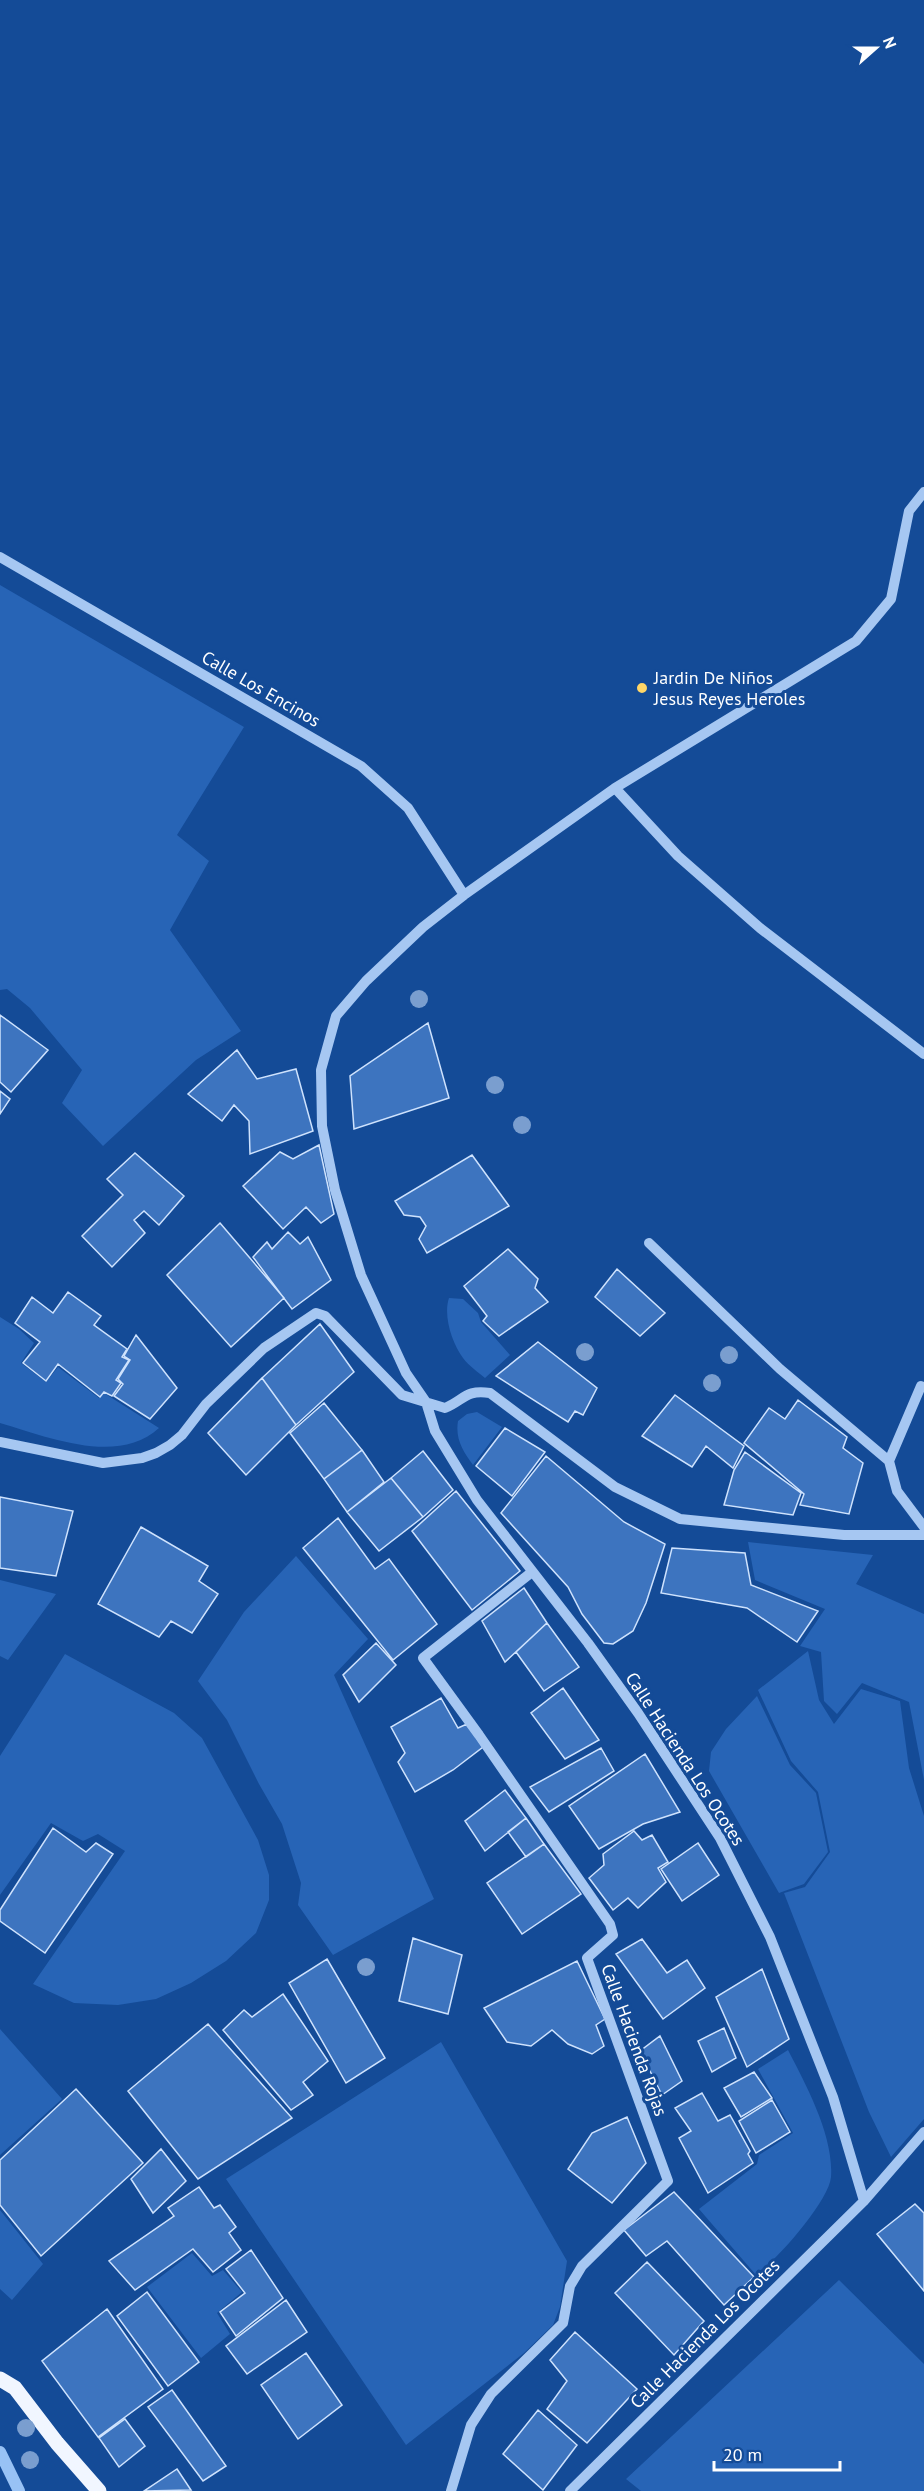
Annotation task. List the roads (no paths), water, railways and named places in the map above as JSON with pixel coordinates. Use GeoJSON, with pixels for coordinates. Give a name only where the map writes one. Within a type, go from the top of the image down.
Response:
{"type":"FeatureCollection","features":[{"type":"Feature","properties":{"kind":"main road"},"geometry":{"type":"LineString","coordinates":[[0,2379],[15,2388],[57,2443],[99,2491]]}},
{"type":"Feature","properties":{"kind":"street","name":"Calle Hacienda Los Ocotes"},"geometry":{"type":"LineString","coordinates":[[864,2201],[833,2097],[770,1937],[720,1838],[638,1713],[588,1643],[477,1500],[435,1431],[426,1402],[406,1373],[361,1275],[334,1190],[322,1126],[321,1070],[336,1017],[366,981],[423,927],[464,895],[615,788],[856,641],[891,599],[909,511],[924,492]]}},
{"type":"Feature","properties":{"kind":"street","name":"Calle Los Encinos"},"geometry":{"type":"LineString","coordinates":[[0,557],[361,766],[408,808],[464,895]]}},
{"type":"Feature","properties":{"kind":"street"},"geometry":{"type":"LineString","coordinates":[[615,788],[678,856],[760,928],[924,1054]]}},
{"type":"Feature","properties":{"kind":"street"},"geometry":{"type":"LineString","coordinates":[[650,1243],[780,1369],[889,1461],[897,1491],[924,1527]]}},
{"type":"Feature","properties":{"kind":"street"},"geometry":{"type":"LineString","coordinates":[[0,1442],[103,1463],[142,1458],[156,1453],[182,1435],[206,1404],[264,1348],[316,1312],[325,1316],[402,1395],[445,1408],[463,1396],[476,1391],[490,1394],[615,1488],[680,1519],[844,1535],[924,1535]]}},
{"type":"Feature","properties":{"kind":"street"},"geometry":{"type":"LineString","coordinates":[[889,1461],[921,1386]]}},
{"type":"Feature","properties":{"kind":"street","name":"Calle Hacienda Rojas"},"geometry":{"type":"LineString","coordinates":[[451,2491],[471,2425],[491,2394],[563,2323],[570,2286],[582,2266],[668,2181],[587,1958],[613,1935],[610,1924],[423,1658],[532,1572]]}},
{"type":"Feature","properties":{"kind":"street","name":"Calle Hacienda Los Ocotes"},"geometry":{"type":"LineString","coordinates":[[570,2491],[864,2201],[924,2132]]}},
{"type":"Feature","properties":{"kind":"waterway"},"geometry":{"type":"LineString","coordinates":[[0,2452],[19,2491]]}},
{"type":"Feature","properties":{"kind":"place","name":"Jardin De Niños Jesus Reyes Heroles"},"geometry":{"type":"Point","coordinates":[642,688]}}]}
